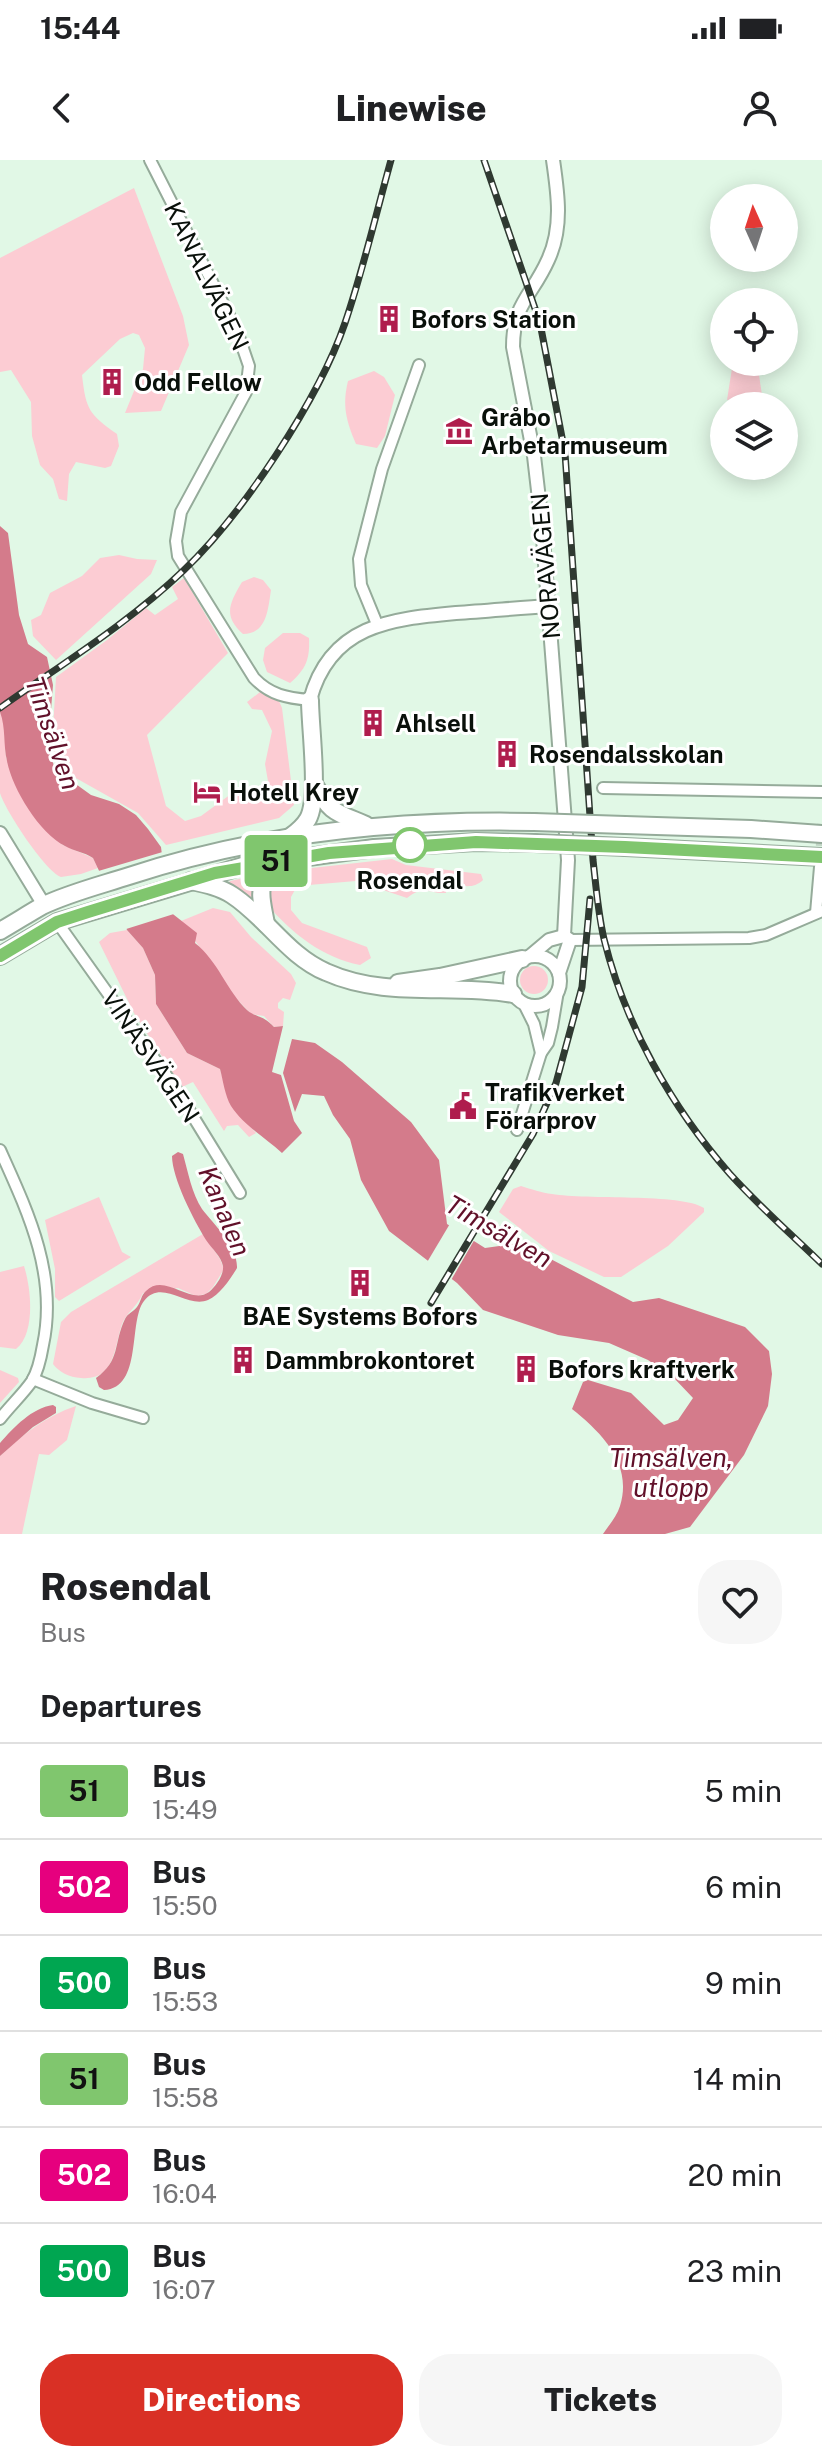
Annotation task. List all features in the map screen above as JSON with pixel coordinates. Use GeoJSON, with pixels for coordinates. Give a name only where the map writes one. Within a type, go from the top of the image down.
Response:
{"type":"FeatureCollection","features":[{"type":"Feature","properties":{"kind":"highway"},"geometry":{"type":"LineString","coordinates":[[290,837],[309,819],[314,784],[310,700]]}},
{"type":"Feature","properties":{"kind":"highway"},"geometry":{"type":"LineString","coordinates":[[314,784],[326,806],[335,814],[371,827]]}},
{"type":"Feature","properties":{"kind":"highway"},"geometry":{"type":"LineString","coordinates":[[0,931],[44,905],[183,858],[290,837],[371,827],[441,821],[534,822],[822,834]]}},
{"type":"Feature","properties":{"kind":"highway"},"geometry":{"type":"LineString","coordinates":[[0,956],[57,922],[243,866],[410,845],[534,843],[821,862]]}},
{"type":"Feature","properties":{"kind":"highway"},"geometry":{"type":"LineString","coordinates":[[266,924],[260,888],[266,876],[288,859]]}},
{"type":"Feature","properties":{"kind":"highway"},"geometry":{"type":"LineString","coordinates":[[190,881],[231,894],[307,963],[344,980],[407,991],[482,989],[519,999]]}},
{"type":"Feature","properties":{"kind":"highway"},"geometry":{"type":"LineString","coordinates":[[44,905],[57,922]]}},
{"type":"Feature","properties":{"kind":"highway"},"geometry":{"type":"LineString","coordinates":[[381,986],[526,957]]}},
{"type":"Feature","properties":{"kind":"street","name":"KANALVÄGEN"},"geometry":{"type":"LineString","coordinates":[[150,160],[237,331],[249,366],[246,392],[181,512],[176,541],[178,556],[263,688],[273,694],[310,700]]}},
{"type":"Feature","properties":{"kind":"street","name":"NORAVÄGEN"},"geometry":{"type":"LineString","coordinates":[[553,160],[558,194],[555,240],[542,272],[519,308],[513,326],[513,347],[538,486],[568,860],[567,938],[559,973]]}},
{"type":"Feature","properties":{"kind":"street"},"geometry":{"type":"LineString","coordinates":[[377,624],[361,585],[359,559],[382,469],[419,365]]}},
{"type":"Feature","properties":{"kind":"street"},"geometry":{"type":"LineString","coordinates":[[310,700],[315,681],[336,650],[355,635],[377,624],[415,616],[549,606]]}},
{"type":"Feature","properties":{"kind":"street"},"geometry":{"type":"LineString","coordinates":[[603,788],[822,792]]}},
{"type":"Feature","properties":{"kind":"street"},"geometry":{"type":"LineString","coordinates":[[0,833],[44,905]]}},
{"type":"Feature","properties":{"kind":"street"},"geometry":{"type":"LineString","coordinates":[[541,1053],[534,1024],[510,977],[515,965],[549,940],[749,938],[766,935],[819,912],[821,862]]}},
{"type":"Feature","properties":{"kind":"street","name":"VINÄSVÄGEN"},"geometry":{"type":"LineString","coordinates":[[57,922],[178,1092],[240,1193]]}},
{"type":"Feature","properties":{"kind":"street"},"geometry":{"type":"LineString","coordinates":[[517,1130],[541,1053],[548,1043],[559,973],[548,959],[526,957]]}},
{"type":"Feature","properties":{"kind":"street"},"geometry":{"type":"LineString","coordinates":[[519,999],[541,1005],[558,991]]}},
{"type":"Feature","properties":{"kind":"street"},"geometry":{"type":"LineString","coordinates":[[0,1150],[29,1214],[44,1272],[47,1327],[33,1379],[0,1419]]}},
{"type":"Feature","properties":{"kind":"street"},"geometry":{"type":"LineString","coordinates":[[33,1379],[92,1403],[143,1418]]}},
{"type":"Feature","properties":{"kind":"shaded area"},"geometry":{"type":"Polygon","coordinates":[[[134,188],[183,316],[189,345],[161,411],[125,413],[143,369],[145,348],[139,335],[133,333],[120,339],[82,375],[90,410],[117,434],[119,446],[111,466],[105,468],[76,462],[69,474],[67,501],[59,499],[53,479],[40,465],[32,436],[31,402],[11,370],[0,372],[0,258],[134,188]]]}},
{"type":"Feature","properties":{"kind":"shaded area"},"geometry":{"type":"Polygon","coordinates":[[[374,371],[384,377],[395,395],[385,436],[377,448],[356,444],[345,405],[348,381],[374,371]]]}},
{"type":"Feature","properties":{"kind":"shaded area"},"geometry":{"type":"Polygon","coordinates":[[[731,376],[759,376],[762,392],[728,392],[731,376]]]}},
{"type":"Feature","properties":{"kind":"shaded area"},"geometry":{"type":"Polygon","coordinates":[[[119,555],[157,560],[151,574],[56,660],[33,636],[31,620],[41,615],[50,593],[82,576],[100,558],[119,555]]]}},
{"type":"Feature","properties":{"kind":"shaded area"},"geometry":{"type":"Polygon","coordinates":[[[254,577],[263,580],[271,590],[269,605],[262,625],[251,633],[243,634],[233,621],[230,610],[242,582],[254,577]]]}},
{"type":"Feature","properties":{"kind":"shaded area"},"geometry":{"type":"Polygon","coordinates":[[[184,578],[228,653],[147,735],[166,806],[185,821],[201,816],[242,786],[262,801],[269,787],[265,764],[272,731],[262,710],[252,709],[247,702],[264,689],[276,694],[282,708],[294,805],[279,818],[166,845],[138,813],[58,768],[52,746],[56,677],[146,608],[155,615],[178,599],[172,587],[184,578]]]}},
{"type":"Feature","properties":{"kind":"shaded area"},"geometry":{"type":"Polygon","coordinates":[[[283,633],[300,633],[309,638],[306,663],[290,683],[267,672],[263,660],[265,648],[283,633]]]}},
{"type":"Feature","properties":{"kind":"shaded area"},"geometry":{"type":"Polygon","coordinates":[[[0,712],[4,721],[6,758],[36,819],[63,845],[93,858],[98,868],[61,877],[45,864],[17,825],[0,793],[0,712]]]}},
{"type":"Feature","properties":{"kind":"shaded area"},"geometry":{"type":"Polygon","coordinates":[[[392,859],[406,865],[481,874],[483,880],[470,886],[446,884],[446,893],[423,891],[407,898],[356,881],[297,886],[291,897],[291,910],[302,923],[367,947],[371,958],[360,965],[333,957],[309,943],[286,925],[267,904],[266,886],[285,871],[392,859]]]}},
{"type":"Feature","properties":{"kind":"shaded area"},"geometry":{"type":"Polygon","coordinates":[[[258,875],[255,903],[227,885],[230,881],[258,875]]]}},
{"type":"Feature","properties":{"kind":"shaded area"},"geometry":{"type":"Polygon","coordinates":[[[213,908],[230,912],[251,937],[291,974],[296,983],[290,1000],[283,998],[278,1003],[278,1008],[284,1012],[283,1026],[274,1027],[264,1016],[251,1014],[235,997],[181,921],[213,908]]]}},
{"type":"Feature","properties":{"kind":"shaded area"},"geometry":{"type":"Polygon","coordinates":[[[127,930],[143,948],[155,975],[156,1004],[187,1053],[220,1069],[230,1104],[256,1133],[249,1137],[238,1125],[227,1126],[224,1131],[193,1082],[182,1087],[135,1015],[99,942],[110,933],[127,930]]]}},
{"type":"Feature","properties":{"kind":"shaded area"},"geometry":{"type":"Polygon","coordinates":[[[534,966],[544,970],[548,980],[544,990],[534,994],[524,990],[520,980],[524,970],[534,966]]]}},
{"type":"Feature","properties":{"kind":"shaded area"},"geometry":{"type":"Polygon","coordinates":[[[521,1186],[567,1196],[675,1200],[692,1203],[704,1208],[704,1212],[668,1246],[621,1277],[604,1277],[549,1251],[499,1212],[513,1189],[521,1186]]]}},
{"type":"Feature","properties":{"kind":"shaded area"},"geometry":{"type":"Polygon","coordinates":[[[99,1197],[122,1252],[131,1257],[59,1301],[55,1297],[55,1269],[45,1220],[99,1197]]]}},
{"type":"Feature","properties":{"kind":"shaded area"},"geometry":{"type":"Polygon","coordinates":[[[203,1234],[224,1269],[206,1294],[196,1296],[178,1288],[143,1293],[124,1320],[111,1361],[101,1374],[92,1378],[77,1377],[65,1374],[53,1364],[61,1322],[71,1312],[203,1234]]]}},
{"type":"Feature","properties":{"kind":"shaded area"},"geometry":{"type":"Polygon","coordinates":[[[24,1266],[30,1298],[27,1332],[16,1349],[0,1347],[0,1272],[24,1266]]]}},
{"type":"Feature","properties":{"kind":"shaded area"},"geometry":{"type":"Polygon","coordinates":[[[0,1370],[18,1378],[19,1382],[0,1403],[0,1370]]]}},
{"type":"Feature","properties":{"kind":"shaded area"},"geometry":{"type":"Polygon","coordinates":[[[76,1406],[67,1440],[49,1455],[39,1454],[22,1534],[0,1534],[0,1456],[35,1426],[76,1406]]]}},
{"type":"Feature","properties":{"kind":"water"},"geometry":{"type":"Polygon","coordinates":[[[0,526],[8,533],[19,615],[28,644],[47,657],[53,685],[48,747],[55,769],[91,795],[119,804],[136,815],[161,847],[169,911],[197,933],[195,943],[210,958],[247,1010],[274,1027],[283,1026],[272,1072],[281,1075],[294,1121],[302,1133],[282,1153],[236,1113],[227,1098],[220,1069],[187,1053],[156,1004],[155,975],[143,948],[127,930],[93,858],[55,840],[28,809],[15,784],[7,761],[0,712],[0,526]]]}},
{"type":"Feature","properties":{"kind":"water","name":"Timsälven, utlopp"},"geometry":{"type":"Polygon","coordinates":[[[292,1039],[315,1043],[342,1062],[411,1122],[439,1160],[447,1224],[485,1248],[520,1243],[633,1302],[659,1298],[745,1327],[769,1351],[772,1374],[768,1406],[744,1455],[690,1527],[665,1534],[603,1534],[620,1506],[622,1476],[604,1439],[572,1409],[583,1382],[588,1380],[631,1393],[664,1425],[678,1420],[693,1398],[674,1378],[648,1360],[609,1343],[558,1335],[483,1310],[457,1283],[389,1231],[361,1180],[350,1139],[324,1096],[302,1094],[295,1112],[283,1073],[292,1039]]]}},
{"type":"Feature","properties":{"kind":"water"},"geometry":{"type":"Polygon","coordinates":[[[178,1152],[183,1154],[202,1209],[230,1244],[237,1268],[221,1290],[208,1300],[192,1301],[159,1292],[144,1301],[136,1323],[130,1366],[116,1386],[104,1390],[99,1387],[96,1378],[113,1358],[125,1319],[137,1307],[144,1293],[153,1286],[161,1285],[202,1295],[212,1290],[222,1273],[220,1259],[201,1232],[180,1187],[172,1156],[178,1152]]]}},
{"type":"Feature","properties":{"kind":"water"},"geometry":{"type":"Polygon","coordinates":[[[53,1405],[56,1413],[33,1427],[0,1456],[0,1443],[17,1425],[38,1410],[53,1405]]]}},
{"type":"Feature","properties":{"kind":"pier"},"geometry":{"type":"Polygon","coordinates":[[[166,851],[172,909],[177,913],[123,930],[95,872],[166,851]]]}},
{"type":"Feature","properties":{"kind":"pier"},"geometry":{"type":"Polygon","coordinates":[[[451,1222],[476,1237],[450,1282],[426,1264],[451,1222]]]}},
{"type":"Feature","properties":{"kind":"tunnel"},"geometry":{"type":"LineString","coordinates":[[820,861],[822,824]]}},
{"type":"Feature","properties":{"kind":"railway"},"geometry":{"type":"LineString","coordinates":[[0,708],[95,642],[163,589],[207,547],[254,488],[298,420],[333,353],[358,283],[391,160]]}},
{"type":"Feature","properties":{"kind":"railway"},"geometry":{"type":"LineString","coordinates":[[484,160],[540,323],[565,453],[593,860],[602,929],[613,971],[624,1003],[653,1064],[689,1122],[741,1186],[822,1264]]}},
{"type":"Feature","properties":{"kind":"railway"},"geometry":{"type":"LineString","coordinates":[[431,1303],[533,1134],[556,1083],[582,987],[590,899]]}},
{"type":"Feature","properties":{"kind":"bus line","name":"51"},"geometry":{"type":"LineString","coordinates":[[0,956],[57,922],[88,912],[243,866],[329,853],[476,842],[822,857]]}},
{"type":"Feature","properties":{"kind":"place","name":"Bofors Station"},"geometry":{"type":"Point","coordinates":[389,319]}},
{"type":"Feature","properties":{"kind":"place","name":"Odd Fellow"},"geometry":{"type":"Point","coordinates":[112,382]}},
{"type":"Feature","properties":{"kind":"place","name":"Gråbo Arbetarmuseum"},"geometry":{"type":"Point","coordinates":[459,431]}},
{"type":"Feature","properties":{"kind":"place","name":"Ahlsell"},"geometry":{"type":"Point","coordinates":[373,723]}},
{"type":"Feature","properties":{"kind":"place","name":"Rosendalsskolan"},"geometry":{"type":"Point","coordinates":[507,754]}},
{"type":"Feature","properties":{"kind":"place","name":"Hotell Krey"},"geometry":{"type":"Point","coordinates":[207,792]}},
{"type":"Feature","properties":{"kind":"place","name":"Rosendal"},"geometry":{"type":"Point","coordinates":[410,845]}},
{"type":"Feature","properties":{"kind":"place","name":"Trafikverket Förarprov"},"geometry":{"type":"Point","coordinates":[463,1106]}},
{"type":"Feature","properties":{"kind":"place","name":"BAE Systems Bofors"},"geometry":{"type":"Point","coordinates":[360,1283]}},
{"type":"Feature","properties":{"kind":"place","name":"Dammbrokontoret"},"geometry":{"type":"Point","coordinates":[243,1360]}},
{"type":"Feature","properties":{"kind":"place","name":"Bofors kraftverk"},"geometry":{"type":"Point","coordinates":[526,1369]}},
{"type":"Feature","properties":{"kind":"water label","name":"Timsälven"},"geometry":{"type":"Point","coordinates":[53,733]}},
{"type":"Feature","properties":{"kind":"water label","name":"Kanalen"},"geometry":{"type":"Point","coordinates":[225,1211]}},
{"type":"Feature","properties":{"kind":"water label","name":"Timsälven"},"geometry":{"type":"Point","coordinates":[499,1231]}}]}
